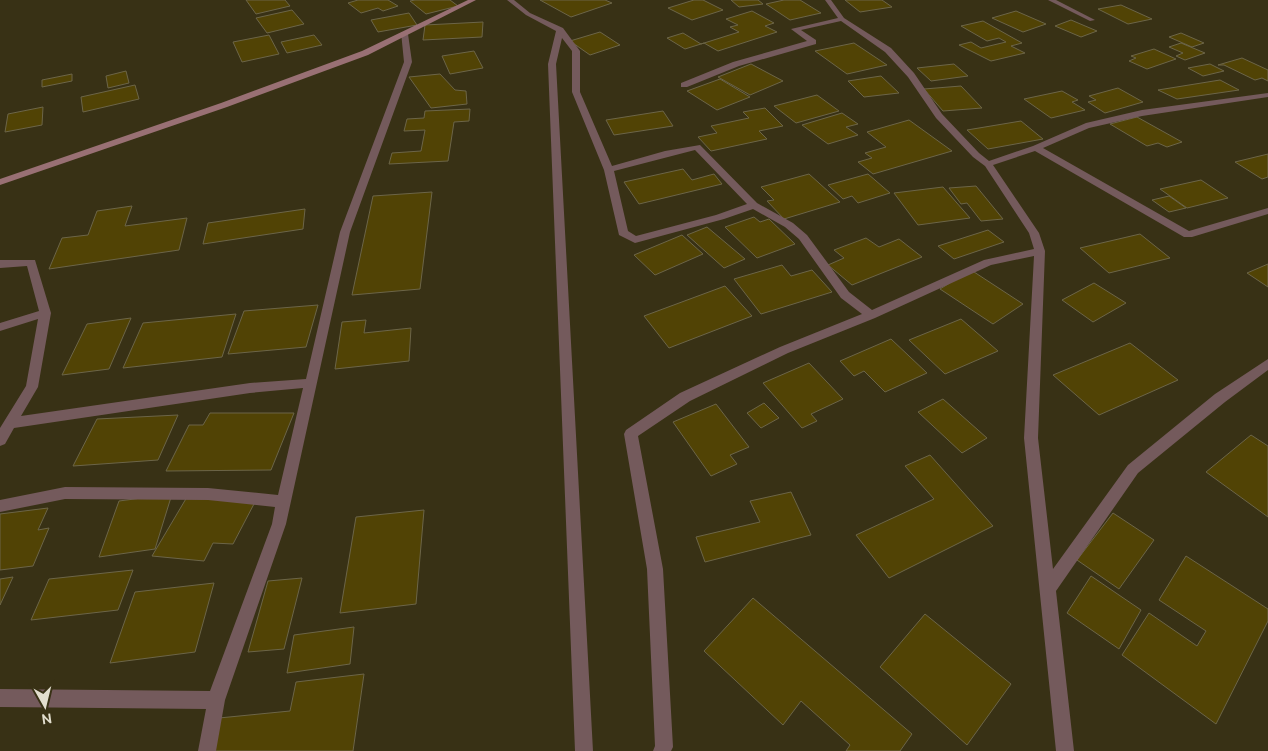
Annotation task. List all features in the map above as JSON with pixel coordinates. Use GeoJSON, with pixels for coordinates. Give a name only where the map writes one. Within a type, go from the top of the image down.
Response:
{"type":"FeatureCollection","features":[{"type":"Feature","properties":{"kind":"street"},"geometry":{"type":"LineString","coordinates":[[0,182],[224,105],[365,53],[473,0]]}},
{"type":"Feature","properties":{"kind":"street"},"geometry":{"type":"LineString","coordinates":[[510,0],[528,14],[560,30],[576,51],[576,92],[609,170],[623,233],[635,240],[720,217],[754,205]]}},
{"type":"Feature","properties":{"kind":"street"},"geometry":{"type":"LineString","coordinates":[[828,0],[842,19],[888,50],[911,75],[939,116],[976,155],[988,164],[1034,233],[1040,251],[1031,438],[1065,751]]}},
{"type":"Feature","properties":{"kind":"street"},"geometry":{"type":"LineString","coordinates":[[1051,0],[1092,20]]}},
{"type":"Feature","properties":{"kind":"street"},"geometry":{"type":"LineString","coordinates":[[684,85],[736,64],[813,42],[795,29],[842,19]]}},
{"type":"Feature","properties":{"kind":"street"},"geometry":{"type":"LineString","coordinates":[[560,30],[552,64],[584,751]]}},
{"type":"Feature","properties":{"kind":"street"},"geometry":{"type":"LineString","coordinates":[[207,751],[216,700],[279,524],[345,232],[408,62],[404,34]]}},
{"type":"Feature","properties":{"kind":"street"},"geometry":{"type":"LineString","coordinates":[[988,164],[1036,148],[1086,126],[1142,112],[1268,95]]}},
{"type":"Feature","properties":{"kind":"street"},"geometry":{"type":"LineString","coordinates":[[609,170],[697,147],[754,205],[789,225],[804,237],[845,295],[871,315]]}},
{"type":"Feature","properties":{"kind":"street"},"geometry":{"type":"LineString","coordinates":[[1036,148],[1188,235],[1268,211]]}},
{"type":"Feature","properties":{"kind":"street"},"geometry":{"type":"LineString","coordinates":[[662,751],[664,747],[655,569],[630,434],[685,397],[784,350],[871,315],[988,262],[1040,251]]}},
{"type":"Feature","properties":{"kind":"street"},"geometry":{"type":"LineString","coordinates":[[0,264],[31,262],[45,313],[32,387],[0,440]]}},
{"type":"Feature","properties":{"kind":"street"},"geometry":{"type":"LineString","coordinates":[[0,327],[45,313]]}},
{"type":"Feature","properties":{"kind":"street"},"geometry":{"type":"LineString","coordinates":[[1048,589],[1133,469],[1220,398],[1268,364]]}},
{"type":"Feature","properties":{"kind":"street"},"geometry":{"type":"LineString","coordinates":[[10,424],[250,388],[311,383]]}},
{"type":"Feature","properties":{"kind":"street"},"geometry":{"type":"LineString","coordinates":[[0,506],[65,493],[208,494],[284,502]]}},
{"type":"Feature","properties":{"kind":"street"},"geometry":{"type":"LineString","coordinates":[[0,698],[216,700]]}},
{"type":"Feature","properties":{"kind":"building"},"geometry":{"type":"Polygon","coordinates":[[[246,0],[285,0],[290,6],[256,14],[246,0]]]}},
{"type":"Feature","properties":{"kind":"building"},"geometry":{"type":"Polygon","coordinates":[[[358,0],[388,0],[398,6],[383,11],[378,8],[361,13],[348,3],[358,0]]]}},
{"type":"Feature","properties":{"kind":"building"},"geometry":{"type":"Polygon","coordinates":[[[450,0],[458,6],[426,14],[410,1],[450,0]]]}},
{"type":"Feature","properties":{"kind":"building"},"geometry":{"type":"Polygon","coordinates":[[[540,0],[605,0],[612,3],[571,17],[540,0]]]}},
{"type":"Feature","properties":{"kind":"building"},"geometry":{"type":"Polygon","coordinates":[[[694,0],[703,0],[723,10],[692,20],[668,8],[694,0]]]}},
{"type":"Feature","properties":{"kind":"building"},"geometry":{"type":"Polygon","coordinates":[[[731,0],[758,0],[763,4],[739,7],[731,0]]]}},
{"type":"Feature","properties":{"kind":"building"},"geometry":{"type":"Polygon","coordinates":[[[784,0],[800,0],[821,13],[790,20],[766,4],[784,0]]]}},
{"type":"Feature","properties":{"kind":"building"},"geometry":{"type":"Polygon","coordinates":[[[845,0],[882,0],[892,7],[860,12],[845,0]]]}},
{"type":"Feature","properties":{"kind":"building"},"geometry":{"type":"Polygon","coordinates":[[[1121,5],[1152,19],[1128,24],[1098,9],[1121,5]]]}},
{"type":"Feature","properties":{"kind":"building"},"geometry":{"type":"Polygon","coordinates":[[[292,10],[304,24],[267,33],[256,18],[292,10]]]}},
{"type":"Feature","properties":{"kind":"building"},"geometry":{"type":"Polygon","coordinates":[[[752,11],[774,23],[765,26],[777,32],[718,51],[704,43],[739,32],[730,27],[738,25],[726,19],[752,11]]]}},
{"type":"Feature","properties":{"kind":"building"},"geometry":{"type":"Polygon","coordinates":[[[1016,11],[1046,24],[1023,32],[992,18],[1016,11]]]}},
{"type":"Feature","properties":{"kind":"building"},"geometry":{"type":"Polygon","coordinates":[[[409,13],[417,25],[378,32],[371,20],[409,13]]]}},
{"type":"Feature","properties":{"kind":"building"},"geometry":{"type":"Polygon","coordinates":[[[1071,20],[1097,31],[1081,37],[1055,26],[1071,20]]]}},
{"type":"Feature","properties":{"kind":"building"},"geometry":{"type":"Polygon","coordinates":[[[983,21],[1022,43],[1011,46],[1025,53],[991,61],[959,45],[971,42],[981,48],[1006,42],[999,38],[987,41],[961,26],[983,21]]]}},
{"type":"Feature","properties":{"kind":"building"},"geometry":{"type":"Polygon","coordinates":[[[483,22],[482,37],[423,40],[425,25],[483,22]]]}},
{"type":"Feature","properties":{"kind":"building"},"geometry":{"type":"Polygon","coordinates":[[[600,32],[620,45],[590,55],[570,41],[600,32]]]}},
{"type":"Feature","properties":{"kind":"building"},"geometry":{"type":"Polygon","coordinates":[[[683,33],[701,44],[685,49],[667,38],[683,33]]]}},
{"type":"Feature","properties":{"kind":"building"},"geometry":{"type":"Polygon","coordinates":[[[1181,33],[1204,43],[1192,47],[1169,37],[1181,33]]]}},
{"type":"Feature","properties":{"kind":"building"},"geometry":{"type":"Polygon","coordinates":[[[269,35],[279,54],[242,62],[233,42],[269,35]]]}},
{"type":"Feature","properties":{"kind":"building"},"geometry":{"type":"Polygon","coordinates":[[[314,35],[322,45],[287,53],[281,42],[314,35]]]}},
{"type":"Feature","properties":{"kind":"building"},"geometry":{"type":"Polygon","coordinates":[[[854,43],[887,65],[847,74],[815,51],[854,43]]]}},
{"type":"Feature","properties":{"kind":"building"},"geometry":{"type":"Polygon","coordinates":[[[1181,43],[1205,53],[1185,60],[1176,56],[1183,53],[1169,47],[1181,43]]]}},
{"type":"Feature","properties":{"kind":"building"},"geometry":{"type":"Polygon","coordinates":[[[1154,49],[1176,59],[1147,69],[1129,61],[1136,58],[1131,56],[1154,49]]]}},
{"type":"Feature","properties":{"kind":"building"},"geometry":{"type":"Polygon","coordinates":[[[474,51],[483,68],[450,74],[442,56],[474,51]]]}},
{"type":"Feature","properties":{"kind":"building"},"geometry":{"type":"Polygon","coordinates":[[[1242,58],[1268,70],[1268,81],[1262,78],[1255,80],[1224,65],[1218,65],[1242,58]]]}},
{"type":"Feature","properties":{"kind":"building"},"geometry":{"type":"Polygon","coordinates":[[[751,64],[783,81],[750,95],[718,77],[751,64]]]}},
{"type":"Feature","properties":{"kind":"building"},"geometry":{"type":"Polygon","coordinates":[[[954,64],[968,76],[931,81],[917,68],[954,64]]]}},
{"type":"Feature","properties":{"kind":"building"},"geometry":{"type":"Polygon","coordinates":[[[1210,64],[1224,71],[1203,76],[1188,68],[1210,64]]]}},
{"type":"Feature","properties":{"kind":"building"},"geometry":{"type":"Polygon","coordinates":[[[126,71],[129,83],[108,88],[106,76],[126,71]]]}},
{"type":"Feature","properties":{"kind":"building"},"geometry":{"type":"Polygon","coordinates":[[[72,74],[72,81],[42,87],[42,80],[72,74]]]}},
{"type":"Feature","properties":{"kind":"building"},"geometry":{"type":"Polygon","coordinates":[[[440,74],[455,90],[466,91],[467,104],[431,108],[409,77],[440,74]]]}},
{"type":"Feature","properties":{"kind":"building"},"geometry":{"type":"Polygon","coordinates":[[[881,76],[899,93],[864,97],[848,81],[881,76]]]}},
{"type":"Feature","properties":{"kind":"building"},"geometry":{"type":"Polygon","coordinates":[[[720,79],[750,97],[717,110],[687,91],[720,79]]]}},
{"type":"Feature","properties":{"kind":"building"},"geometry":{"type":"Polygon","coordinates":[[[1220,80],[1239,90],[1177,99],[1158,90],[1220,80]]]}},
{"type":"Feature","properties":{"kind":"building"},"geometry":{"type":"Polygon","coordinates":[[[135,85],[139,99],[83,112],[81,97],[135,85]]]}},
{"type":"Feature","properties":{"kind":"building"},"geometry":{"type":"Polygon","coordinates":[[[961,86],[982,108],[943,111],[924,89],[961,86]]]}},
{"type":"Feature","properties":{"kind":"building"},"geometry":{"type":"Polygon","coordinates":[[[1118,88],[1143,102],[1105,113],[1088,102],[1096,100],[1089,96],[1118,88]]]}},
{"type":"Feature","properties":{"kind":"building"},"geometry":{"type":"Polygon","coordinates":[[[1062,91],[1078,100],[1072,102],[1085,110],[1051,118],[1024,99],[1062,91]]]}},
{"type":"Feature","properties":{"kind":"building"},"geometry":{"type":"Polygon","coordinates":[[[817,95],[839,111],[796,123],[774,106],[817,95]]]}},
{"type":"Feature","properties":{"kind":"building"},"geometry":{"type":"Polygon","coordinates":[[[43,107],[42,125],[5,132],[8,114],[43,107]]]}},
{"type":"Feature","properties":{"kind":"building"},"geometry":{"type":"Polygon","coordinates":[[[765,108],[783,126],[759,131],[767,139],[711,151],[698,137],[717,133],[711,126],[749,118],[743,112],[765,108]]]}},
{"type":"Feature","properties":{"kind":"building"},"geometry":{"type":"Polygon","coordinates":[[[470,109],[469,121],[454,122],[448,161],[389,164],[392,153],[421,151],[425,130],[404,131],[407,119],[424,118],[425,111],[470,109]]]}},
{"type":"Feature","properties":{"kind":"building"},"geometry":{"type":"Polygon","coordinates":[[[663,111],[673,126],[614,135],[606,120],[663,111]]]}},
{"type":"Feature","properties":{"kind":"building"},"geometry":{"type":"Polygon","coordinates":[[[842,113],[858,124],[846,127],[858,135],[828,144],[802,125],[842,113]]]}},
{"type":"Feature","properties":{"kind":"building"},"geometry":{"type":"Polygon","coordinates":[[[1137,117],[1182,142],[1167,147],[1158,143],[1147,146],[1110,124],[1137,117]]]}},
{"type":"Feature","properties":{"kind":"building"},"geometry":{"type":"Polygon","coordinates":[[[909,120],[952,151],[873,174],[858,162],[872,158],[865,153],[886,147],[867,132],[909,120]]]}},
{"type":"Feature","properties":{"kind":"building"},"geometry":{"type":"Polygon","coordinates":[[[1021,121],[1043,139],[988,149],[967,130],[1021,121]]]}},
{"type":"Feature","properties":{"kind":"building"},"geometry":{"type":"Polygon","coordinates":[[[1268,154],[1268,177],[1262,179],[1235,162],[1268,154]]]}},
{"type":"Feature","properties":{"kind":"building"},"geometry":{"type":"Polygon","coordinates":[[[683,169],[692,180],[714,174],[722,184],[639,204],[624,182],[683,169]]]}},
{"type":"Feature","properties":{"kind":"building"},"geometry":{"type":"Polygon","coordinates":[[[809,174],[840,202],[784,219],[767,201],[774,200],[761,187],[809,174]]]}},
{"type":"Feature","properties":{"kind":"building"},"geometry":{"type":"Polygon","coordinates":[[[868,174],[890,193],[858,203],[852,196],[843,199],[828,185],[868,174]]]}},
{"type":"Feature","properties":{"kind":"building"},"geometry":{"type":"Polygon","coordinates":[[[1201,180],[1228,198],[1187,208],[1160,189],[1201,180]]]}},
{"type":"Feature","properties":{"kind":"building"},"geometry":{"type":"Polygon","coordinates":[[[976,186],[1003,219],[981,221],[967,203],[961,204],[949,188],[976,186]]]}},
{"type":"Feature","properties":{"kind":"building"},"geometry":{"type":"Polygon","coordinates":[[[943,187],[970,218],[918,225],[894,193],[943,187]]]}},
{"type":"Feature","properties":{"kind":"building"},"geometry":{"type":"Polygon","coordinates":[[[432,192],[420,289],[352,295],[373,196],[432,192]]]}},
{"type":"Feature","properties":{"kind":"building"},"geometry":{"type":"Polygon","coordinates":[[[1169,196],[1186,208],[1169,212],[1152,200],[1169,196]]]}},
{"type":"Feature","properties":{"kind":"building"},"geometry":{"type":"Polygon","coordinates":[[[132,206],[125,226],[187,218],[179,250],[49,269],[62,238],[88,235],[97,211],[132,206]]]}},
{"type":"Feature","properties":{"kind":"building"},"geometry":{"type":"Polygon","coordinates":[[[305,209],[303,229],[203,244],[208,223],[305,209]]]}},
{"type":"Feature","properties":{"kind":"building"},"geometry":{"type":"Polygon","coordinates":[[[754,217],[760,222],[769,219],[795,244],[757,258],[725,227],[754,217]]]}},
{"type":"Feature","properties":{"kind":"building"},"geometry":{"type":"Polygon","coordinates":[[[707,227],[745,259],[724,268],[687,235],[707,227]]]}},
{"type":"Feature","properties":{"kind":"building"},"geometry":{"type":"Polygon","coordinates":[[[988,230],[1004,242],[954,259],[938,246],[988,230]]]}},
{"type":"Feature","properties":{"kind":"building"},"geometry":{"type":"Polygon","coordinates":[[[1140,234],[1170,258],[1109,273],[1080,248],[1140,234]]]}},
{"type":"Feature","properties":{"kind":"building"},"geometry":{"type":"Polygon","coordinates":[[[682,235],[703,254],[655,275],[634,255],[682,235]]]}},
{"type":"Feature","properties":{"kind":"building"},"geometry":{"type":"Polygon","coordinates":[[[866,238],[879,247],[899,239],[922,257],[852,285],[828,265],[844,258],[834,250],[866,238]]]}},
{"type":"Feature","properties":{"kind":"building"},"geometry":{"type":"Polygon","coordinates":[[[1268,264],[1268,287],[1247,273],[1268,264]]]}},
{"type":"Feature","properties":{"kind":"building"},"geometry":{"type":"Polygon","coordinates":[[[782,265],[791,276],[812,270],[832,292],[761,314],[734,279],[782,265]]]}},
{"type":"Feature","properties":{"kind":"building"},"geometry":{"type":"Polygon","coordinates":[[[971,270],[1023,304],[993,324],[940,289],[971,270]]]}},
{"type":"Feature","properties":{"kind":"building"},"geometry":{"type":"Polygon","coordinates":[[[1094,283],[1126,303],[1093,322],[1062,300],[1094,283]]]}},
{"type":"Feature","properties":{"kind":"building"},"geometry":{"type":"Polygon","coordinates":[[[725,286],[752,316],[669,348],[644,316],[725,286]]]}},
{"type":"Feature","properties":{"kind":"building"},"geometry":{"type":"Polygon","coordinates":[[[318,305],[306,347],[228,354],[244,311],[318,305]]]}},
{"type":"Feature","properties":{"kind":"building"},"geometry":{"type":"Polygon","coordinates":[[[236,314],[222,357],[123,368],[143,323],[236,314]]]}},
{"type":"Feature","properties":{"kind":"building"},"geometry":{"type":"Polygon","coordinates":[[[131,318],[109,369],[62,375],[87,324],[131,318]]]}},
{"type":"Feature","properties":{"kind":"building"},"geometry":{"type":"Polygon","coordinates":[[[961,319],[998,351],[945,374],[909,340],[961,319]]]}},
{"type":"Feature","properties":{"kind":"building"},"geometry":{"type":"Polygon","coordinates":[[[366,320],[364,333],[411,328],[409,361],[335,369],[342,322],[366,320]]]}},
{"type":"Feature","properties":{"kind":"building"},"geometry":{"type":"Polygon","coordinates":[[[891,339],[927,373],[885,392],[864,371],[854,376],[840,361],[891,339]]]}},
{"type":"Feature","properties":{"kind":"building"},"geometry":{"type":"Polygon","coordinates":[[[1130,343],[1178,380],[1099,415],[1053,375],[1130,343]]]}},
{"type":"Feature","properties":{"kind":"building"},"geometry":{"type":"Polygon","coordinates":[[[809,363],[843,399],[811,414],[817,421],[802,428],[763,383],[809,363]]]}},
{"type":"Feature","properties":{"kind":"building"},"geometry":{"type":"Polygon","coordinates":[[[943,399],[987,438],[962,453],[918,412],[943,399]]]}},
{"type":"Feature","properties":{"kind":"building"},"geometry":{"type":"Polygon","coordinates":[[[764,403],[779,418],[761,428],[747,413],[764,403]]]}},
{"type":"Feature","properties":{"kind":"building"},"geometry":{"type":"Polygon","coordinates":[[[716,404],[749,447],[730,455],[737,464],[711,476],[673,422],[716,404]]]}},
{"type":"Feature","properties":{"kind":"building"},"geometry":{"type":"Polygon","coordinates":[[[210,413],[294,413],[271,470],[166,471],[189,425],[203,425],[210,413]]]}},
{"type":"Feature","properties":{"kind":"building"},"geometry":{"type":"Polygon","coordinates":[[[178,415],[158,460],[73,466],[97,419],[178,415]]]}},
{"type":"Feature","properties":{"kind":"building"},"geometry":{"type":"Polygon","coordinates":[[[1251,435],[1268,446],[1268,517],[1206,472],[1251,435]]]}},
{"type":"Feature","properties":{"kind":"building"},"geometry":{"type":"Polygon","coordinates":[[[930,455],[993,526],[889,578],[856,535],[934,499],[905,466],[930,455]]]}},
{"type":"Feature","properties":{"kind":"building"},"geometry":{"type":"Polygon","coordinates":[[[791,492],[811,535],[705,562],[696,537],[760,522],[750,501],[791,492]]]}},
{"type":"Feature","properties":{"kind":"building"},"geometry":{"type":"Polygon","coordinates":[[[172,494],[155,549],[99,557],[119,501],[172,494]]]}},
{"type":"Feature","properties":{"kind":"building"},"geometry":{"type":"Polygon","coordinates":[[[187,497],[255,502],[233,544],[213,543],[204,561],[152,556],[187,497]]]}},
{"type":"Feature","properties":{"kind":"building"},"geometry":{"type":"Polygon","coordinates":[[[48,508],[38,530],[49,528],[33,566],[0,570],[0,514],[48,508]]]}},
{"type":"Feature","properties":{"kind":"building"},"geometry":{"type":"Polygon","coordinates":[[[424,510],[416,604],[340,613],[356,517],[424,510]]]}},
{"type":"Feature","properties":{"kind":"building"},"geometry":{"type":"Polygon","coordinates":[[[1113,513],[1154,540],[1119,589],[1077,560],[1113,513]]]}},
{"type":"Feature","properties":{"kind":"building"},"geometry":{"type":"Polygon","coordinates":[[[1186,556],[1268,609],[1268,621],[1216,724],[1122,655],[1149,613],[1197,646],[1206,631],[1159,600],[1186,556]]]}},
{"type":"Feature","properties":{"kind":"building"},"geometry":{"type":"Polygon","coordinates":[[[133,570],[118,610],[31,620],[49,579],[133,570]]]}},
{"type":"Feature","properties":{"kind":"building"},"geometry":{"type":"Polygon","coordinates":[[[1091,576],[1141,610],[1119,649],[1067,613],[1091,576]]]}},
{"type":"Feature","properties":{"kind":"building"},"geometry":{"type":"Polygon","coordinates":[[[13,577],[0,605],[0,579],[13,577]]]}},
{"type":"Feature","properties":{"kind":"building"},"geometry":{"type":"Polygon","coordinates":[[[302,578],[284,649],[248,652],[268,581],[302,578]]]}},
{"type":"Feature","properties":{"kind":"building"},"geometry":{"type":"Polygon","coordinates":[[[214,583],[195,652],[110,663],[135,592],[214,583]]]}},
{"type":"Feature","properties":{"kind":"building"},"geometry":{"type":"Polygon","coordinates":[[[753,598],[912,734],[900,751],[846,751],[850,745],[801,701],[783,725],[704,651],[753,598]]]}},
{"type":"Feature","properties":{"kind":"building"},"geometry":{"type":"Polygon","coordinates":[[[925,614],[1011,684],[967,745],[880,667],[925,614]]]}},
{"type":"Feature","properties":{"kind":"building"},"geometry":{"type":"Polygon","coordinates":[[[354,627],[350,664],[287,673],[294,635],[354,627]]]}},
{"type":"Feature","properties":{"kind":"building"},"geometry":{"type":"Polygon","coordinates":[[[364,674],[353,751],[210,751],[219,718],[290,711],[296,682],[364,674]]]}}]}
